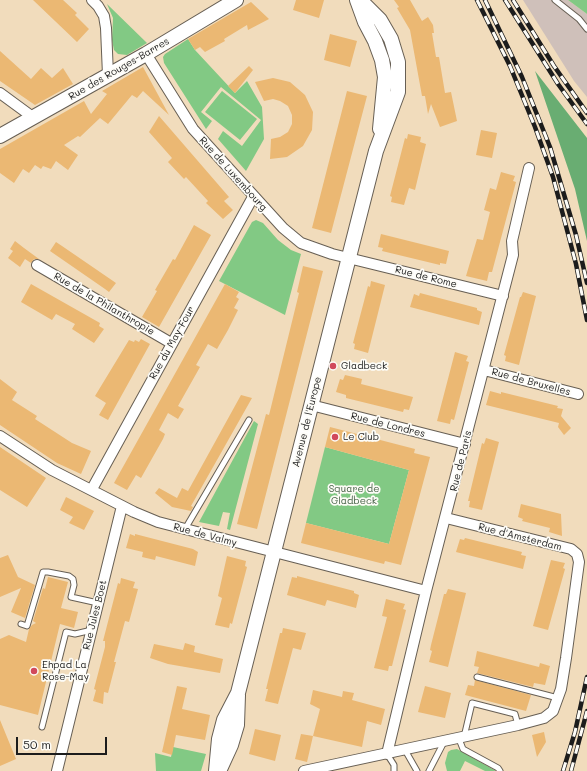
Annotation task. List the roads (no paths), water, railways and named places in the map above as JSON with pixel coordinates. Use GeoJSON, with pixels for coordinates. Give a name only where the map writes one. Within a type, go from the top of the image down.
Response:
{"type":"FeatureCollection","features":[{"type":"Feature","properties":{"kind":"street"},"geometry":{"type":"LineString","coordinates":[[92,0],[104,16],[108,75]]}},
{"type":"Feature","properties":{"kind":"street","name":"Avenue de l'Europe"},"geometry":{"type":"LineString","coordinates":[[357,0],[365,22],[380,51],[384,69],[384,86],[376,151]]}},
{"type":"Feature","properties":{"kind":"street","name":"Avenue de l'Europe"},"geometry":{"type":"LineString","coordinates":[[218,771],[231,745],[237,725],[238,693],[376,151],[386,122],[396,101],[399,72],[395,51],[380,20],[360,0]]}},
{"type":"Feature","properties":{"kind":"street","name":"Rue des Rouges-Barres"},"geometry":{"type":"LineString","coordinates":[[0,136],[146,54],[232,1]]}},
{"type":"Feature","properties":{"kind":"street","name":"Rue de Luxembourg"},"geometry":{"type":"LineString","coordinates":[[146,54],[193,129],[283,228],[301,243],[349,258]]}},
{"type":"Feature","properties":{"kind":"street"},"geometry":{"type":"LineString","coordinates":[[0,93],[34,118]]}},
{"type":"Feature","properties":{"kind":"street","name":"Rue de Paris"},"geometry":{"type":"LineString","coordinates":[[387,754],[426,591],[513,255],[512,241],[529,168]]}},
{"type":"Feature","properties":{"kind":"street","name":"Rue du May-Four"},"geometry":{"type":"LineString","coordinates":[[92,489],[171,343],[254,197]]}},
{"type":"Feature","properties":{"kind":"street","name":"Rue de Rome"},"geometry":{"type":"LineString","coordinates":[[349,258],[503,296]]}},
{"type":"Feature","properties":{"kind":"street","name":"Rue de la Philanthropie"},"geometry":{"type":"LineString","coordinates":[[37,265],[171,343]]}},
{"type":"Feature","properties":{"kind":"street","name":"Rue de Bruxelles"},"geometry":{"type":"LineString","coordinates":[[484,370],[578,394]]}},
{"type":"Feature","properties":{"kind":"street","name":"Rue de Londres"},"geometry":{"type":"LineString","coordinates":[[312,405],[465,444]]}},
{"type":"Feature","properties":{"kind":"street","name":"Rue de Valmy"},"geometry":{"type":"LineString","coordinates":[[0,436],[52,470],[145,517],[185,530],[426,591]]}},
{"type":"Feature","properties":{"kind":"street","name":"Rue Jules Boet"},"geometry":{"type":"LineString","coordinates":[[57,771],[122,506]]}},
{"type":"Feature","properties":{"kind":"street","name":"Rue d'Amsterdam"},"geometry":{"type":"LineString","coordinates":[[446,518],[571,549],[577,554],[579,562],[559,693]]}},
{"type":"Feature","properties":{"kind":"street"},"geometry":{"type":"LineString","coordinates":[[304,771],[518,725],[549,715],[559,693]]}},
{"type":"Feature","properties":{"kind":"lane"},"geometry":{"type":"LineString","coordinates":[[555,0],[579,19],[587,29]]}},
{"type":"Feature","properties":{"kind":"lane"},"geometry":{"type":"LineString","coordinates":[[185,530],[249,420]]}},
{"type":"Feature","properties":{"kind":"lane"},"geometry":{"type":"LineString","coordinates":[[21,624],[27,626],[43,572],[69,576],[73,579],[74,585],[71,597],[98,603]]}},
{"type":"Feature","properties":{"kind":"lane"},"geometry":{"type":"LineString","coordinates":[[42,728],[66,632],[75,634],[92,630]]}},
{"type":"Feature","properties":{"kind":"lane"},"geometry":{"type":"LineString","coordinates":[[477,677],[559,693]]}},
{"type":"Feature","properties":{"kind":"lane"},"geometry":{"type":"LineString","coordinates":[[500,771],[498,768],[463,749],[461,738],[472,704],[515,714],[518,725]]}},
{"type":"Feature","properties":{"kind":"lane"},"geometry":{"type":"LineString","coordinates":[[429,771],[444,742]]}},
{"type":"Feature","properties":{"kind":"lane"},"geometry":{"type":"LineString","coordinates":[[405,750],[417,771]]}},
{"type":"Feature","properties":{"kind":"lane"},"geometry":{"type":"LineString","coordinates":[[387,754],[394,765],[394,771]]}},
{"type":"Feature","properties":{"kind":"railway"},"geometry":{"type":"LineString","coordinates":[[477,0],[510,66],[535,127],[553,177],[576,264],[587,320]]}},
{"type":"Feature","properties":{"kind":"railway"},"geometry":{"type":"LineString","coordinates":[[485,0],[522,77],[550,147],[576,235],[587,283]]}},
{"type":"Feature","properties":{"kind":"railway"},"geometry":{"type":"LineString","coordinates":[[505,0],[558,84],[587,124]]}},
{"type":"Feature","properties":{"kind":"railway"},"geometry":{"type":"LineString","coordinates":[[513,0],[554,66],[587,113]]}},
{"type":"Feature","properties":{"kind":"railway"},"geometry":{"type":"LineString","coordinates":[[563,771],[575,732],[587,677]]}},
{"type":"Feature","properties":{"kind":"railway"},"geometry":{"type":"LineString","coordinates":[[571,771],[587,711]]}},
{"type":"Feature","properties":{"kind":"place","name":"Gladbeck"},"geometry":{"type":"Point","coordinates":[333,366]}},
{"type":"Feature","properties":{"kind":"place","name":"Le Club"},"geometry":{"type":"Point","coordinates":[335,437]}},
{"type":"Feature","properties":{"kind":"place","name":"Ehpad La Rose-May"},"geometry":{"type":"Point","coordinates":[34,671]}},
{"type":"Feature","properties":{"kind":"park label","name":"Square de Gladbeck"},"geometry":{"type":"Point","coordinates":[354,494]}}]}
